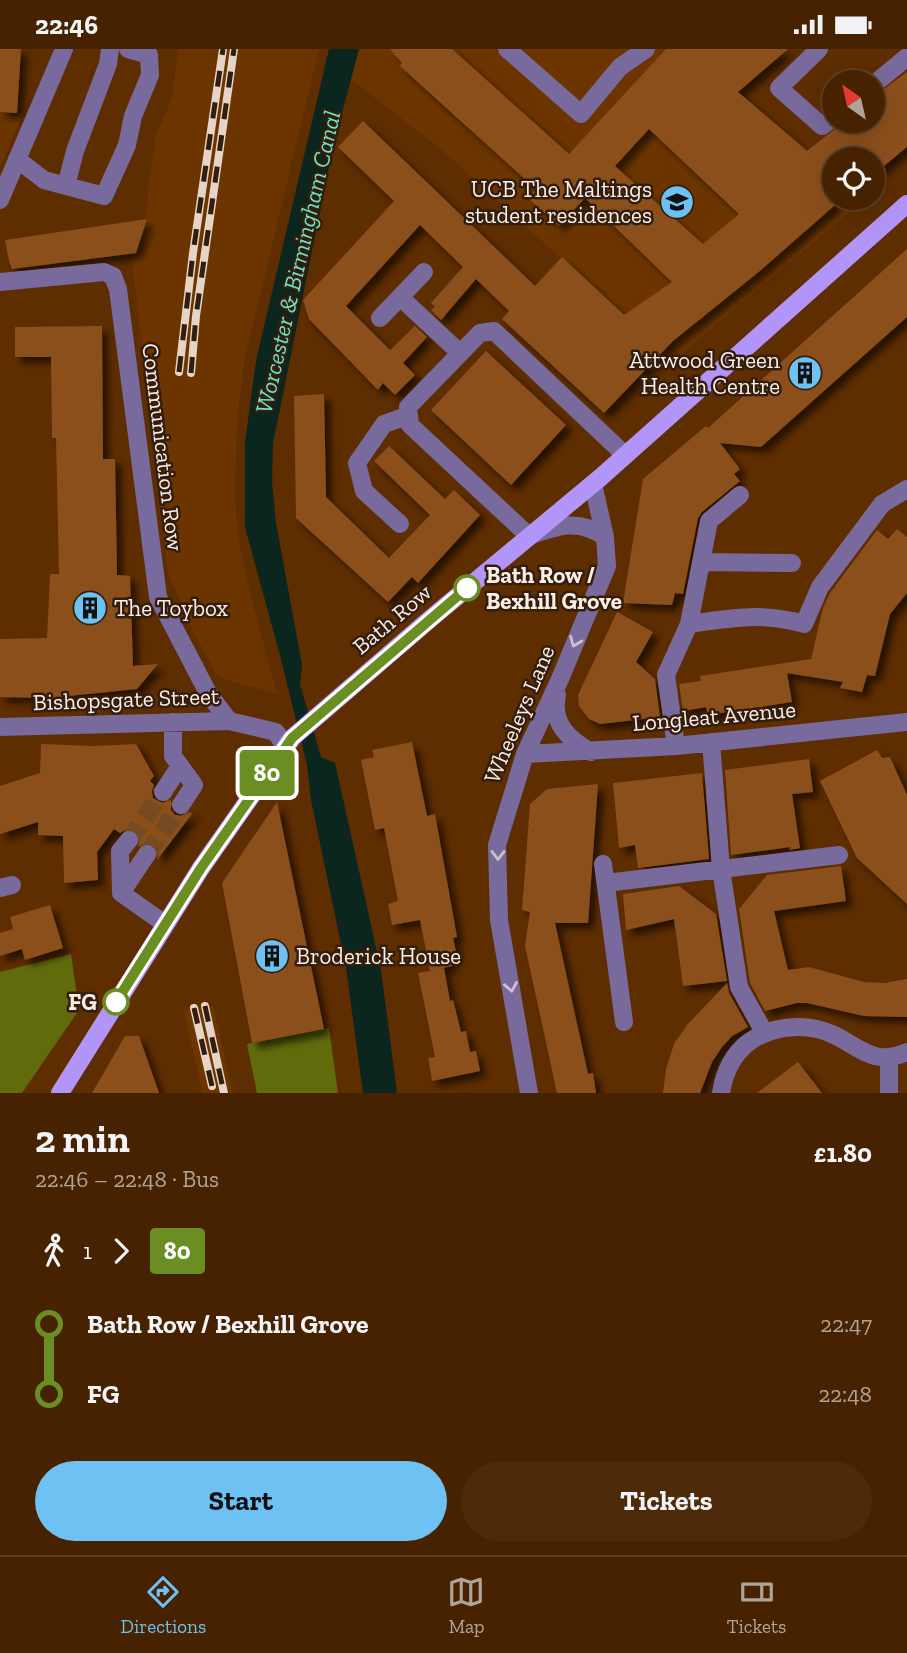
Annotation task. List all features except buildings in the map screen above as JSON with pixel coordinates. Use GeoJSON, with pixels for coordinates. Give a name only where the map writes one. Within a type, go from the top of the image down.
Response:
{"type":"FeatureCollection","features":[{"type":"Feature","properties":{"kind":"main road","name":"Bath Row"},"geometry":{"type":"LineString","coordinates":[[60,1093],[165,924],[288,742],[593,484],[907,204]]}},
{"type":"Feature","properties":{"kind":"street"},"geometry":{"type":"LineString","coordinates":[[0,200],[64,49]]}},
{"type":"Feature","properties":{"kind":"street"},"geometry":{"type":"LineString","coordinates":[[66,186],[75,151],[108,64],[110,49]]}},
{"type":"Feature","properties":{"kind":"street"},"geometry":{"type":"LineString","coordinates":[[17,159],[44,180],[104,196],[127,145],[132,116],[150,75],[149,55],[128,49]]}},
{"type":"Feature","properties":{"kind":"street"},"geometry":{"type":"LineString","coordinates":[[507,49],[581,114],[620,68],[646,49]]}},
{"type":"Feature","properties":{"kind":"street"},"geometry":{"type":"LineString","coordinates":[[819,49],[779,88],[822,126]]}},
{"type":"Feature","properties":{"kind":"street"},"geometry":{"type":"LineString","coordinates":[[886,74],[907,57]]}},
{"type":"Feature","properties":{"kind":"street","name":"Communication Row"},"geometry":{"type":"LineString","coordinates":[[0,282],[104,272],[113,276],[118,289],[158,597],[208,693],[229,721]]}},
{"type":"Feature","properties":{"kind":"street"},"geometry":{"type":"LineString","coordinates":[[380,318],[424,272]]}},
{"type":"Feature","properties":{"kind":"street"},"geometry":{"type":"LineString","coordinates":[[400,297],[460,353]]}},
{"type":"Feature","properties":{"kind":"street"},"geometry":{"type":"LineString","coordinates":[[605,537],[593,529],[561,525],[529,536],[410,425],[408,407],[480,333],[494,331],[625,455]]}},
{"type":"Feature","properties":{"kind":"street"},"geometry":{"type":"LineString","coordinates":[[400,524],[364,491],[357,463],[384,424],[409,415]]}},
{"type":"Feature","properties":{"kind":"street","name":"Wheeleys Lane"},"geometry":{"type":"LineString","coordinates":[[529,1093],[499,920],[497,845],[525,754],[607,566],[605,537],[593,484]]}},
{"type":"Feature","properties":{"kind":"street"},"geometry":{"type":"LineString","coordinates":[[689,624],[748,615],[789,619],[804,624],[820,587],[882,504],[907,489]]}},
{"type":"Feature","properties":{"kind":"street"},"geometry":{"type":"LineString","coordinates":[[676,746],[666,675],[689,624],[709,521],[740,495]]}},
{"type":"Feature","properties":{"kind":"street"},"geometry":{"type":"LineString","coordinates":[[702,562],[792,563]]}},
{"type":"Feature","properties":{"kind":"street"},"geometry":{"type":"LineString","coordinates":[[560,679],[554,708],[558,722],[574,742],[591,752]]}},
{"type":"Feature","properties":{"kind":"street","name":"Bishopsgate Street"},"geometry":{"type":"LineString","coordinates":[[0,727],[229,721],[276,732],[288,742]]}},
{"type":"Feature","properties":{"kind":"street"},"geometry":{"type":"LineString","coordinates":[[173,722],[173,756],[194,785],[181,805]]}},
{"type":"Feature","properties":{"kind":"street","name":"Longleat Avenue"},"geometry":{"type":"LineString","coordinates":[[525,754],[676,746],[907,722]]}},
{"type":"Feature","properties":{"kind":"street"},"geometry":{"type":"LineString","coordinates":[[710,742],[720,869],[739,987],[764,1032]]}},
{"type":"Feature","properties":{"kind":"street"},"geometry":{"type":"LineString","coordinates":[[163,792],[180,766]]}},
{"type":"Feature","properties":{"kind":"street"},"geometry":{"type":"LineString","coordinates":[[121,893],[120,852],[129,840]]}},
{"type":"Feature","properties":{"kind":"street"},"geometry":{"type":"LineString","coordinates":[[121,893],[147,854]]}},
{"type":"Feature","properties":{"kind":"street"},"geometry":{"type":"LineString","coordinates":[[606,883],[839,855]]}},
{"type":"Feature","properties":{"kind":"street"},"geometry":{"type":"LineString","coordinates":[[603,865],[624,1022]]}},
{"type":"Feature","properties":{"kind":"street"},"geometry":{"type":"LineString","coordinates":[[121,893],[165,924]]}},
{"type":"Feature","properties":{"kind":"street"},"geometry":{"type":"LineString","coordinates":[[721,1093],[723,1075],[739,1049],[764,1032],[801,1026],[829,1033],[875,1056],[895,1057],[907,1052]]}},
{"type":"Feature","properties":{"kind":"street"},"geometry":{"type":"LineString","coordinates":[[889,1057],[889,1093]]}},
{"type":"Feature","properties":{"kind":"shaded area"},"geometry":{"type":"Polygon","coordinates":[[[178,49],[319,49],[245,358],[237,417],[237,530],[247,581],[277,694],[229,681],[216,674],[193,631],[168,573],[132,260],[147,219],[156,135],[172,98],[178,49]]]}},
{"type":"Feature","properties":{"kind":"shaded area","name":"UCB The Maltings student residences"},"geometry":{"type":"Polygon","coordinates":[[[359,49],[699,49],[732,87],[808,150],[822,166],[822,210],[852,210],[673,361],[442,150],[352,80],[359,49]]]}},
{"type":"Feature","properties":{"kind":"shaded area"},"geometry":{"type":"Polygon","coordinates":[[[0,112],[23,114],[0,167],[0,112]]]}},
{"type":"Feature","properties":{"kind":"shaded area"},"geometry":{"type":"Polygon","coordinates":[[[213,1005],[233,1093],[202,1093],[184,1010],[213,1005]]]}},
{"type":"Feature","properties":{"kind":"green space"},"geometry":{"type":"Polygon","coordinates":[[[71,954],[79,1010],[22,1093],[0,1093],[0,972],[71,954]]]}},
{"type":"Feature","properties":{"kind":"green space"},"geometry":{"type":"Polygon","coordinates":[[[329,1028],[338,1093],[257,1093],[247,1044],[329,1028]]]}},
{"type":"Feature","properties":{"kind":"water","name":"Worcester & Birmingham Canal"},"geometry":{"type":"Polygon","coordinates":[[[329,49],[359,49],[334,143],[273,443],[272,483],[276,523],[302,665],[300,684],[321,757],[335,763],[381,970],[397,1093],[363,1093],[346,968],[311,800],[307,765],[245,527],[245,443],[256,361],[329,49]]]}},
{"type":"Feature","properties":{"kind":"tunnel"},"geometry":{"type":"LineString","coordinates":[[129,840],[163,792]]}},
{"type":"Feature","properties":{"kind":"tunnel"},"geometry":{"type":"LineString","coordinates":[[147,854],[181,805]]}},
{"type":"Feature","properties":{"kind":"railway"},"geometry":{"type":"LineString","coordinates":[[179,372],[193,253],[223,49]]}},
{"type":"Feature","properties":{"kind":"railway"},"geometry":{"type":"LineString","coordinates":[[191,373],[196,316],[234,49]]}},
{"type":"Feature","properties":{"kind":"railway"},"geometry":{"type":"LineString","coordinates":[[205,1006],[224,1093]]}},
{"type":"Feature","properties":{"kind":"railway"},"geometry":{"type":"LineString","coordinates":[[194,1008],[212,1086]]}},
{"type":"Feature","properties":{"kind":"bus line","name":"80"},"geometry":{"type":"LineString","coordinates":[[116,1002],[201,868],[292,738],[467,588]]}},
{"type":"Feature","properties":{"kind":"place","name":"UCB The Maltings student residences"},"geometry":{"type":"Point","coordinates":[677,202]}},
{"type":"Feature","properties":{"kind":"place","name":"Attwood Green Health Centre"},"geometry":{"type":"Point","coordinates":[805,373]}},
{"type":"Feature","properties":{"kind":"place","name":"Bath Row / Bexhill Grove"},"geometry":{"type":"Point","coordinates":[467,588]}},
{"type":"Feature","properties":{"kind":"place","name":"The Toybox"},"geometry":{"type":"Point","coordinates":[90,608]}},
{"type":"Feature","properties":{"kind":"place","name":"Broderick House"},"geometry":{"type":"Point","coordinates":[272,956]}},
{"type":"Feature","properties":{"kind":"place","name":"FG"},"geometry":{"type":"Point","coordinates":[116,1002]}}]}
